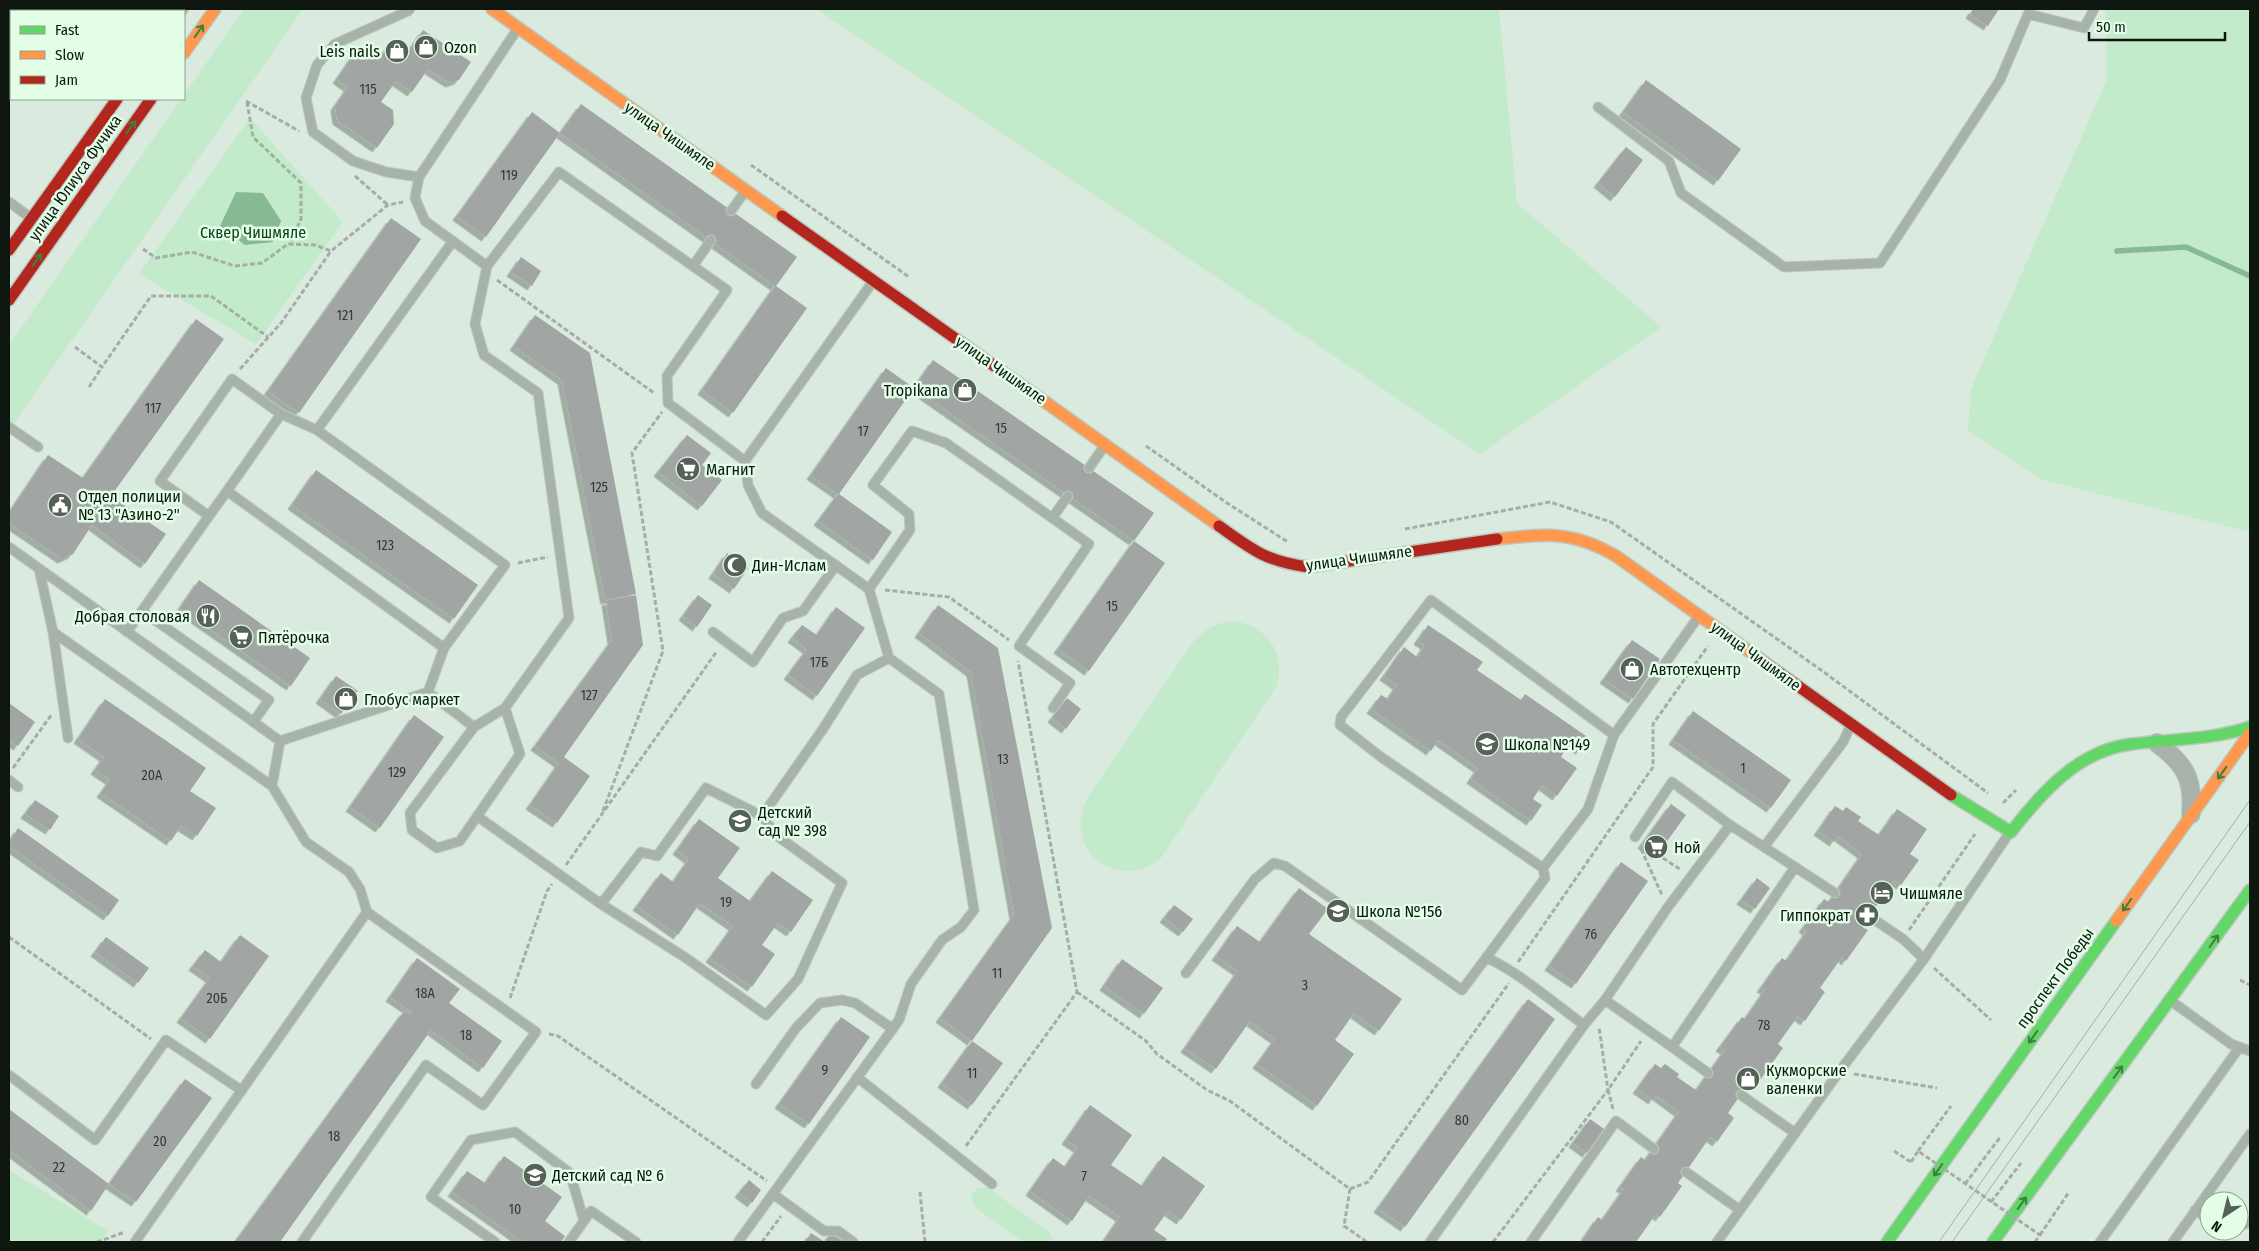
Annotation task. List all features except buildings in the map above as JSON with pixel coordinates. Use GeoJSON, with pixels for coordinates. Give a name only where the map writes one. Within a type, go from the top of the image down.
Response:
{"type":"FeatureCollection","features":[{"type":"Feature","properties":{"kind":"street"},"geometry":{"type":"LineString","coordinates":[[185,52],[215,9]]}},
{"type":"Feature","properties":{"kind":"street","name":"улица Чишмяле"},"geometry":{"type":"LineString","coordinates":[[492,9],[1257,553],[1281,563],[1308,567],[1469,542],[1544,534],[1564,536],[1594,544],[1616,556],[1700,615],[1968,808],[2010,832]]}},
{"type":"Feature","properties":{"kind":"street","name":"улица Юлиуса Фучика"},"geometry":{"type":"LineString","coordinates":[[9,250],[116,100]]}},
{"type":"Feature","properties":{"kind":"street","name":"улица Юлиуса Фучика"},"geometry":{"type":"LineString","coordinates":[[9,300],[150,100]]}},
{"type":"Feature","properties":{"kind":"street"},"geometry":{"type":"LineString","coordinates":[[2010,832],[2035,800],[2075,765],[2108,750],[2129,744],[2207,740],[2230,735],[2250,727]]}},
{"type":"Feature","properties":{"kind":"street","name":"проспект Победы"},"geometry":{"type":"LineString","coordinates":[[1886,1242],[2250,733]]}},
{"type":"Feature","properties":{"kind":"street"},"geometry":{"type":"LineString","coordinates":[[2157,743],[2182,765],[2192,794],[2191,816]]}},
{"type":"Feature","properties":{"kind":"street"},"geometry":{"type":"LineString","coordinates":[[1993,1242],[2171,1001],[2250,890]]}},
{"type":"Feature","properties":{"kind":"lane"},"geometry":{"type":"LineString","coordinates":[[410,9],[336,44],[317,65],[306,98],[313,132],[353,161],[386,172],[419,177]]}},
{"type":"Feature","properties":{"kind":"lane"},"geometry":{"type":"LineString","coordinates":[[1598,107],[1669,161],[1681,193],[1784,267],[1880,263],[2000,80],[2028,14],[2084,28],[2094,9]]}},
{"type":"Feature","properties":{"kind":"lane"},"geometry":{"type":"LineString","coordinates":[[487,269],[425,221],[415,198],[419,177],[518,28]]}},
{"type":"Feature","properties":{"kind":"lane"},"geometry":{"type":"LineString","coordinates":[[505,708],[520,754],[460,841],[437,848],[412,830],[410,813],[474,727],[505,708],[569,618],[538,393],[484,355],[474,324],[487,269],[559,172],[727,290],[667,376],[668,403],[745,460]]}},
{"type":"Feature","properties":{"kind":"lane"},"geometry":{"type":"LineString","coordinates":[[732,211],[746,189]]}},
{"type":"Feature","properties":{"kind":"lane"},"geometry":{"type":"LineString","coordinates":[[9,202],[32,218]]}},
{"type":"Feature","properties":{"kind":"lane"},"geometry":{"type":"LineString","coordinates":[[693,266],[711,240]]}},
{"type":"Feature","properties":{"kind":"lane"},"geometry":{"type":"LineString","coordinates":[[317,430],[453,241]]}},
{"type":"Feature","properties":{"kind":"lane"},"geometry":{"type":"LineString","coordinates":[[738,1242],[899,1020],[911,984],[942,940],[961,927],[974,910],[939,694],[889,658],[869,589],[762,513],[748,485],[745,460],[874,280]]}},
{"type":"Feature","properties":{"kind":"lane"},"geometry":{"type":"LineString","coordinates":[[209,516],[160,481],[232,379],[281,414],[317,430],[505,565],[444,648],[428,692]]}},
{"type":"Feature","properties":{"kind":"lane"},"geometry":{"type":"LineString","coordinates":[[127,632],[281,414]]}},
{"type":"Feature","properties":{"kind":"lane"},"geometry":{"type":"LineString","coordinates":[[9,427],[38,447]]}},
{"type":"Feature","properties":{"kind":"lane"},"geometry":{"type":"LineString","coordinates":[[869,589],[910,530],[910,514],[873,485],[912,431],[946,443],[1089,544],[1019,646],[1070,683],[1053,708]]}},
{"type":"Feature","properties":{"kind":"lane"},"geometry":{"type":"LineString","coordinates":[[1089,468],[1105,445]]}},
{"type":"Feature","properties":{"kind":"lane"},"geometry":{"type":"LineString","coordinates":[[227,491],[444,648]]}},
{"type":"Feature","properties":{"kind":"lane"},"geometry":{"type":"LineString","coordinates":[[1052,518],[1068,496]]}},
{"type":"Feature","properties":{"kind":"lane"},"geometry":{"type":"LineString","coordinates":[[9,547],[280,741]]}},
{"type":"Feature","properties":{"kind":"lane"},"geometry":{"type":"LineString","coordinates":[[712,632],[753,662],[783,618],[803,611],[836,565]]}},
{"type":"Feature","properties":{"kind":"lane"},"geometry":{"type":"LineString","coordinates":[[40,569],[64,698],[68,738]]}},
{"type":"Feature","properties":{"kind":"lane"},"geometry":{"type":"LineString","coordinates":[[1186,973],[1255,879],[1274,863],[1285,866],[1462,990],[1545,878],[1543,868],[1381,757],[1340,725],[1342,717],[1431,600],[1614,735]]}},
{"type":"Feature","properties":{"kind":"lane"},"geometry":{"type":"LineString","coordinates":[[142,611],[269,700],[253,722]]}},
{"type":"Feature","properties":{"kind":"lane"},"geometry":{"type":"LineString","coordinates":[[1543,868],[1588,809],[1614,735],[1700,615]]}},
{"type":"Feature","properties":{"kind":"lane"},"geometry":{"type":"LineString","coordinates":[[53,632],[272,786],[306,842],[349,872],[360,889],[367,912],[536,1032],[483,1105],[426,1065],[302,1242]]}},
{"type":"Feature","properties":{"kind":"lane"},"geometry":{"type":"LineString","coordinates":[[762,816],[823,729],[857,675],[889,658]]}},
{"type":"Feature","properties":{"kind":"lane"},"geometry":{"type":"LineString","coordinates":[[428,692],[474,727]]}},
{"type":"Feature","properties":{"kind":"lane"},"geometry":{"type":"LineString","coordinates":[[280,741],[428,692]]}},
{"type":"Feature","properties":{"kind":"lane"},"geometry":{"type":"LineString","coordinates":[[1764,846],[1843,742],[1852,724]]}},
{"type":"Feature","properties":{"kind":"lane"},"geometry":{"type":"LineString","coordinates":[[272,786],[280,741]]}},
{"type":"Feature","properties":{"kind":"lane"},"geometry":{"type":"LineString","coordinates":[[9,780],[18,787]]}},
{"type":"Feature","properties":{"kind":"lane"},"geometry":{"type":"LineString","coordinates":[[1635,837],[1672,782],[1730,825],[1835,893]]}},
{"type":"Feature","properties":{"kind":"lane"},"geometry":{"type":"LineString","coordinates":[[477,816],[601,904],[686,958],[766,1015],[798,979],[842,883],[776,835],[762,816],[706,788],[657,856],[641,852],[601,904]]}},
{"type":"Feature","properties":{"kind":"lane"},"geometry":{"type":"LineString","coordinates":[[1430,1242],[1584,1024],[1605,1000],[1668,907],[1730,825]]}},
{"type":"Feature","properties":{"kind":"lane"},"geometry":{"type":"LineString","coordinates":[[1717,1242],[1839,1072],[1924,959],[2010,832]]}},
{"type":"Feature","properties":{"kind":"lane"},"geometry":{"type":"LineString","coordinates":[[1672,1047],[1795,867]]}},
{"type":"Feature","properties":{"kind":"lane"},"geometry":{"type":"LineString","coordinates":[[134,1242],[367,912]]}},
{"type":"Feature","properties":{"kind":"lane"},"geometry":{"type":"LineString","coordinates":[[1869,916],[1903,939],[1924,959]]}},
{"type":"Feature","properties":{"kind":"lane"},"geometry":{"type":"LineString","coordinates":[[1486,958],[1510,972],[1584,1024]]}},
{"type":"Feature","properties":{"kind":"lane"},"geometry":{"type":"LineString","coordinates":[[756,1084],[796,1028],[820,1003],[842,1000],[855,1003],[893,1028]]}},
{"type":"Feature","properties":{"kind":"lane"},"geometry":{"type":"LineString","coordinates":[[1605,1000],[1708,1073]]}},
{"type":"Feature","properties":{"kind":"lane"},"geometry":{"type":"LineString","coordinates":[[2171,1001],[2239,1048],[2250,1051]]}},
{"type":"Feature","properties":{"kind":"lane"},"geometry":{"type":"LineString","coordinates":[[9,1075],[95,1140],[166,1040],[241,1090]]}},
{"type":"Feature","properties":{"kind":"lane"},"geometry":{"type":"LineString","coordinates":[[2100,1242],[2239,1048]]}},
{"type":"Feature","properties":{"kind":"lane"},"geometry":{"type":"LineString","coordinates":[[857,1077],[992,1184]]}},
{"type":"Feature","properties":{"kind":"lane"},"geometry":{"type":"LineString","coordinates":[[1741,1095],[1795,1133]]}},
{"type":"Feature","properties":{"kind":"lane"},"geometry":{"type":"LineString","coordinates":[[1531,1242],[1616,1122],[1654,1149]]}},
{"type":"Feature","properties":{"kind":"lane"},"geometry":{"type":"LineString","coordinates":[[496,1242],[430,1197],[471,1140],[515,1132],[570,1173],[584,1221]]}},
{"type":"Feature","properties":{"kind":"lane"},"geometry":{"type":"LineString","coordinates":[[2173,1242],[2250,1134]]}},
{"type":"Feature","properties":{"kind":"lane"},"geometry":{"type":"LineString","coordinates":[[1686,1172],[1740,1210]]}},
{"type":"Feature","properties":{"kind":"lane"},"geometry":{"type":"LineString","coordinates":[[775,1191],[789,1205],[824,1231],[838,1231],[854,1242]]}},
{"type":"Feature","properties":{"kind":"lane"},"geometry":{"type":"LineString","coordinates":[[570,1242],[591,1211],[636,1242]]}},
{"type":"Feature","properties":{"kind":"path"},"geometry":{"type":"LineString","coordinates":[[143,250],[156,258],[192,252],[235,266],[262,263],[288,244],[301,219],[301,183],[253,137],[246,101]]}},
{"type":"Feature","properties":{"kind":"path"},"geometry":{"type":"LineString","coordinates":[[744,160],[912,280]]}},
{"type":"Feature","properties":{"kind":"path"},"geometry":{"type":"LineString","coordinates":[[232,379],[281,323],[331,251],[388,206],[415,198]]}},
{"type":"Feature","properties":{"kind":"path"},"geometry":{"type":"LineString","coordinates":[[288,244],[315,246],[331,251]]}},
{"type":"Feature","properties":{"kind":"path"},"geometry":{"type":"LineString","coordinates":[[487,269],[668,403],[632,452],[663,651],[603,811]]}},
{"type":"Feature","properties":{"kind":"path"},"geometry":{"type":"LineString","coordinates":[[89,387],[151,296],[211,296],[268,337]]}},
{"type":"Feature","properties":{"kind":"path"},"geometry":{"type":"LineString","coordinates":[[75,347],[102,368]]}},
{"type":"Feature","properties":{"kind":"path"},"geometry":{"type":"LineString","coordinates":[[1146,446],[1227,503],[1294,546]]}},
{"type":"Feature","properties":{"kind":"path"},"geometry":{"type":"LineString","coordinates":[[1404,529],[1550,502],[1612,522],[1821,670],[2003,804]]}},
{"type":"Feature","properties":{"kind":"path"},"geometry":{"type":"LineString","coordinates":[[505,565],[560,555]]}},
{"type":"Feature","properties":{"kind":"path"},"geometry":{"type":"LineString","coordinates":[[869,589],[949,597],[1019,646],[1017,659],[1076,992],[1146,1042],[1156,1054],[1200,1085],[1230,1101],[1350,1189]]}},
{"type":"Feature","properties":{"kind":"path"},"geometry":{"type":"LineString","coordinates":[[506,1011],[547,891],[724,641]]}},
{"type":"Feature","properties":{"kind":"path"},"geometry":{"type":"LineString","coordinates":[[1350,1189],[1368,1182],[1510,981],[1510,972],[1653,767],[1653,724],[1708,645]]}},
{"type":"Feature","properties":{"kind":"path"},"geometry":{"type":"LineString","coordinates":[[9,775],[64,698]]}},
{"type":"Feature","properties":{"kind":"path"},"geometry":{"type":"LineString","coordinates":[[1635,837],[1668,907]]}},
{"type":"Feature","properties":{"kind":"path"},"geometry":{"type":"LineString","coordinates":[[1663,858],[1691,877]]}},
{"type":"Feature","properties":{"kind":"path"},"geometry":{"type":"LineString","coordinates":[[9,937],[162,1046]]}},
{"type":"Feature","properties":{"kind":"path"},"geometry":{"type":"LineString","coordinates":[[1924,959],[1991,1020]]}},
{"type":"Feature","properties":{"kind":"path"},"geometry":{"type":"LineString","coordinates":[[2240,980],[2250,985]]}},
{"type":"Feature","properties":{"kind":"path"},"geometry":{"type":"LineString","coordinates":[[958,1157],[1076,992]]}},
{"type":"Feature","properties":{"kind":"path"},"geometry":{"type":"LineString","coordinates":[[1597,1010],[1608,1090],[1616,1122]]}},
{"type":"Feature","properties":{"kind":"path"},"geometry":{"type":"LineString","coordinates":[[1493,1242],[1608,1090],[1649,1031]]}},
{"type":"Feature","properties":{"kind":"path"},"geometry":{"type":"LineString","coordinates":[[536,1032],[558,1036],[775,1191]]}},
{"type":"Feature","properties":{"kind":"path"},"geometry":{"type":"LineString","coordinates":[[1839,1072],[1937,1088]]}},
{"type":"Feature","properties":{"kind":"path"},"geometry":{"type":"LineString","coordinates":[[1894,1151],[1910,1162],[1951,1106]]}},
{"type":"Feature","properties":{"kind":"path"},"geometry":{"type":"LineString","coordinates":[[1965,1184],[2001,1136]]}},
{"type":"Feature","properties":{"kind":"path"},"geometry":{"type":"LineString","coordinates":[[1918,1151],[2040,1235]]}},
{"type":"Feature","properties":{"kind":"path"},"geometry":{"type":"LineString","coordinates":[[1991,1202],[2026,1156]]}},
{"type":"Feature","properties":{"kind":"path"},"geometry":{"type":"LineString","coordinates":[[1350,1189],[1344,1226],[1366,1242]]}},
{"type":"Feature","properties":{"kind":"path"},"geometry":{"type":"LineString","coordinates":[[920,1192],[925,1242]]}},
{"type":"Feature","properties":{"kind":"path"},"geometry":{"type":"LineString","coordinates":[[2035,1242],[2069,1192]]}},
{"type":"Feature","properties":{"kind":"path"},"geometry":{"type":"LineString","coordinates":[[762,1242],[789,1205]]}},
{"type":"Feature","properties":{"kind":"path"},"geometry":{"type":"LineString","coordinates":[[97,1242],[148,1224]]}},
{"type":"Feature","properties":{"kind":"green space"},"geometry":{"type":"Polygon","coordinates":[[[244,9],[303,9],[12,426],[9,424],[9,345],[180,100],[185,100],[185,94],[244,9]]]}},
{"type":"Feature","properties":{"kind":"green space"},"geometry":{"type":"Polygon","coordinates":[[[816,9],[1499,9],[1517,203],[1661,327],[1480,454],[816,9]]]}},
{"type":"Feature","properties":{"kind":"green space"},"geometry":{"type":"Polygon","coordinates":[[[2106,9],[2250,9],[2250,532],[2043,480],[1968,431],[1971,389],[2107,79],[2106,9]]]}},
{"type":"Feature","properties":{"kind":"green space","name":"Сквер Чишмяле"},"geometry":{"type":"Polygon","coordinates":[[[250,118],[343,222],[256,344],[139,274],[250,118]]]}},
{"type":"Feature","properties":{"kind":"green space"},"geometry":{"type":"Polygon","coordinates":[[[1233,621],[1256,628],[1271,643],[1279,663],[1276,687],[1161,858],[1144,868],[1127,871],[1111,868],[1097,860],[1087,848],[1081,833],[1081,816],[1088,797],[1193,642],[1211,627],[1233,621]]]}},
{"type":"Feature","properties":{"kind":"green space"},"geometry":{"type":"Polygon","coordinates":[[[9,1170],[108,1231],[100,1242],[9,1242],[9,1170]]]}},
{"type":"Feature","properties":{"kind":"green space"},"geometry":{"type":"Polygon","coordinates":[[[977,1188],[988,1188],[1049,1232],[1054,1242],[1023,1242],[976,1208],[972,1203],[971,1196],[977,1188]]]}},
{"type":"Feature","properties":{"kind":"shaded area"},"geometry":{"type":"Polygon","coordinates":[[[236,192],[263,193],[281,221],[273,242],[245,245],[220,226],[236,192]]]}},
{"type":"Feature","properties":{"kind":"waterway"},"geometry":{"type":"LineString","coordinates":[[2117,251],[2186,247],[2250,276]]}},
{"type":"Feature","properties":{"kind":"tram line"},"geometry":{"type":"LineString","coordinates":[[1939,1242],[2250,800]]}},
{"type":"Feature","properties":{"kind":"tram line"},"geometry":{"type":"LineString","coordinates":[[1952,1242],[2250,822]]}},
{"type":"Feature","properties":{"kind":"traffic: fast"},"geometry":{"type":"LineString","coordinates":[[1951,795],[2011,832],[2036,802],[2063,775],[2095,755],[2113,748],[2132,744],[2206,737],[2250,727]]}},
{"type":"Feature","properties":{"kind":"traffic: fast"},"geometry":{"type":"LineString","coordinates":[[1993,1242],[2250,890]]}},
{"type":"Feature","properties":{"kind":"traffic: fast"},"geometry":{"type":"LineString","coordinates":[[1887,1242],[2116,921]]}},
{"type":"Feature","properties":{"kind":"traffic: slow"},"geometry":{"type":"LineString","coordinates":[[185,52],[215,9]]}},
{"type":"Feature","properties":{"kind":"traffic: slow"},"geometry":{"type":"LineString","coordinates":[[492,9],[782,216]]}},
{"type":"Feature","properties":{"kind":"traffic: slow"},"geometry":{"type":"LineString","coordinates":[[1034,394],[1219,526]]}},
{"type":"Feature","properties":{"kind":"traffic: slow"},"geometry":{"type":"LineString","coordinates":[[1497,539],[1544,535],[1558,536],[1571,538],[1600,548],[1616,556],[1760,659]]}},
{"type":"Feature","properties":{"kind":"traffic: slow"},"geometry":{"type":"LineString","coordinates":[[2116,921],[2250,733]]}},
{"type":"Feature","properties":{"kind":"traffic: jam"},"geometry":{"type":"LineString","coordinates":[[9,250],[116,100]]}},
{"type":"Feature","properties":{"kind":"traffic: jam"},"geometry":{"type":"LineString","coordinates":[[9,300],[150,100]]}},
{"type":"Feature","properties":{"kind":"traffic: jam"},"geometry":{"type":"LineString","coordinates":[[782,216],[1034,394]]}},
{"type":"Feature","properties":{"kind":"traffic: jam"},"geometry":{"type":"LineString","coordinates":[[1219,526],[1241,542],[1270,558],[1308,567],[1497,539]]}},
{"type":"Feature","properties":{"kind":"traffic: jam"},"geometry":{"type":"LineString","coordinates":[[1760,659],[1951,795]]}},
{"type":"Feature","properties":{"kind":"place","name":"Ozon"},"geometry":{"type":"Point","coordinates":[426,47]}},
{"type":"Feature","properties":{"kind":"place","name":"Leis nails"},"geometry":{"type":"Point","coordinates":[397,51]}},
{"type":"Feature","properties":{"kind":"place","name":"Tropikana"},"geometry":{"type":"Point","coordinates":[965,390]}},
{"type":"Feature","properties":{"kind":"place","name":"Магнит"},"geometry":{"type":"Point","coordinates":[688,469]}},
{"type":"Feature","properties":{"kind":"place","name":"Отдел полиции № 13 \"Азино-2\""},"geometry":{"type":"Point","coordinates":[60,505]}},
{"type":"Feature","properties":{"kind":"place","name":"Дин-Ислам"},"geometry":{"type":"Point","coordinates":[735,565]}},
{"type":"Feature","properties":{"kind":"place","name":"Добрая столовая"},"geometry":{"type":"Point","coordinates":[208,616]}},
{"type":"Feature","properties":{"kind":"place","name":"Пятёрочка"},"geometry":{"type":"Point","coordinates":[241,637]}},
{"type":"Feature","properties":{"kind":"place","name":"Автотехцентр"},"geometry":{"type":"Point","coordinates":[1632,669]}},
{"type":"Feature","properties":{"kind":"place","name":"Глобус маркет"},"geometry":{"type":"Point","coordinates":[346,699]}},
{"type":"Feature","properties":{"kind":"place","name":"Школа №149"},"geometry":{"type":"Point","coordinates":[1487,744]}},
{"type":"Feature","properties":{"kind":"place","name":"Детский сад № 398"},"geometry":{"type":"Point","coordinates":[740,821]}},
{"type":"Feature","properties":{"kind":"place","name":"Ной"},"geometry":{"type":"Point","coordinates":[1656,847]}},
{"type":"Feature","properties":{"kind":"place","name":"Чишмяле"},"geometry":{"type":"Point","coordinates":[1882,893]}},
{"type":"Feature","properties":{"kind":"place","name":"Школа №156"},"geometry":{"type":"Point","coordinates":[1338,911]}},
{"type":"Feature","properties":{"kind":"place","name":"Гиппократ"},"geometry":{"type":"Point","coordinates":[1867,915]}},
{"type":"Feature","properties":{"kind":"place","name":"Кукморские валенки"},"geometry":{"type":"Point","coordinates":[1748,1079]}},
{"type":"Feature","properties":{"kind":"place","name":"Детский сад № 6"},"geometry":{"type":"Point","coordinates":[535,1175]}}]}
